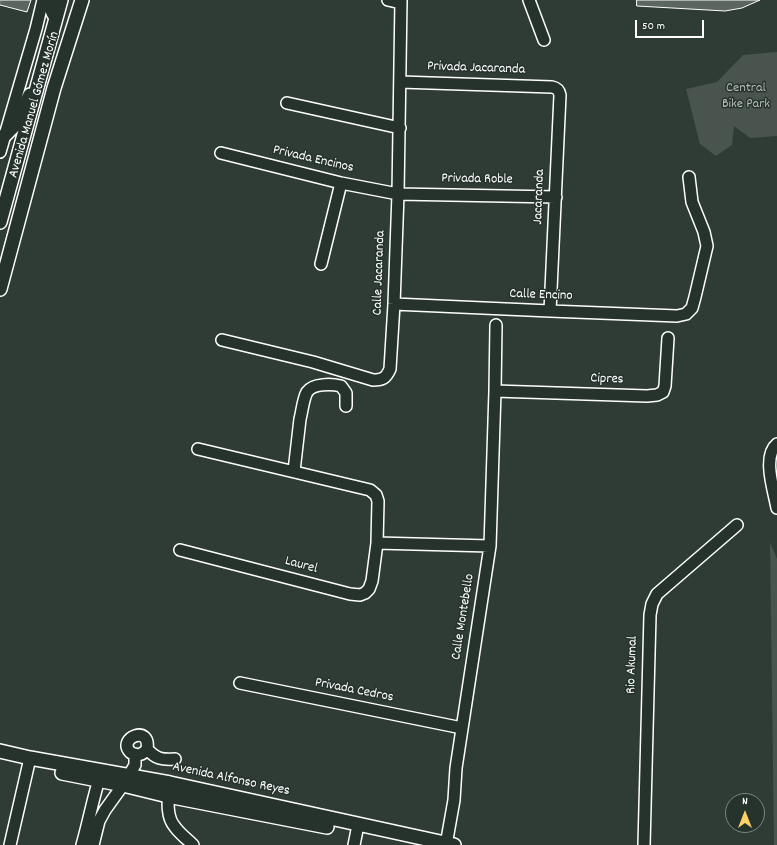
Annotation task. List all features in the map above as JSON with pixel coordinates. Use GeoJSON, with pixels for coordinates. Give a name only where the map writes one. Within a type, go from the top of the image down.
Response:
{"type":"FeatureCollection","features":[{"type":"Feature","properties":{"kind":"main road"},"geometry":{"type":"LineString","coordinates":[[48,0],[56,18]]}},
{"type":"Feature","properties":{"kind":"main road","name":"Avenida Manuel Gómez Morín"},"geometry":{"type":"LineString","coordinates":[[0,222],[61,0]]}},
{"type":"Feature","properties":{"kind":"main road","name":"Avenida Manuel Gómez Morín"},"geometry":{"type":"LineString","coordinates":[[0,289],[54,88],[82,0]]}},
{"type":"Feature","properties":{"kind":"main road"},"geometry":{"type":"LineString","coordinates":[[4,136],[13,127],[31,94],[37,89]]}},
{"type":"Feature","properties":{"kind":"main road","name":"Avenida Alfonso Reyes"},"geometry":{"type":"LineString","coordinates":[[0,752],[29,762]]}},
{"type":"Feature","properties":{"kind":"main road","name":"Avenida Alfonso Reyes"},"geometry":{"type":"LineString","coordinates":[[0,760],[29,762],[126,780],[356,834],[412,845]]}},
{"type":"Feature","properties":{"kind":"main road","name":"Avenida Alfonso Reyes"},"geometry":{"type":"LineString","coordinates":[[356,834],[449,844]]}},
{"type":"Feature","properties":{"kind":"street","name":"Avenida Manuel Gómez Morín"},"geometry":{"type":"LineString","coordinates":[[0,152],[43,0]]}},
{"type":"Feature","properties":{"kind":"street"},"geometry":{"type":"LineString","coordinates":[[388,0],[401,2]]}},
{"type":"Feature","properties":{"kind":"street"},"geometry":{"type":"LineString","coordinates":[[529,0],[544,40]]}},
{"type":"Feature","properties":{"kind":"street","name":"Calle Jacaranda"},"geometry":{"type":"LineString","coordinates":[[222,340],[313,362],[373,380],[380,380],[388,374],[390,369],[394,304],[398,194],[401,2]]}},
{"type":"Feature","properties":{"kind":"street","name":"Privada Jacaranda"},"geometry":{"type":"LineString","coordinates":[[400,82],[552,87]]}},
{"type":"Feature","properties":{"kind":"street","name":"Jacaranda"},"geometry":{"type":"LineString","coordinates":[[550,312],[560,95],[556,88],[552,87]]}},
{"type":"Feature","properties":{"kind":"street"},"geometry":{"type":"LineString","coordinates":[[287,103],[400,128]]}},
{"type":"Feature","properties":{"kind":"street","name":"Privada Encinos"},"geometry":{"type":"LineString","coordinates":[[221,153],[398,194]]}},
{"type":"Feature","properties":{"kind":"street","name":"Calle Encino"},"geometry":{"type":"LineString","coordinates":[[394,304],[550,312],[677,316],[686,314],[692,308],[707,246],[704,232],[692,202],[689,177]]}},
{"type":"Feature","properties":{"kind":"street"},"geometry":{"type":"LineString","coordinates":[[321,264],[341,182]]}},
{"type":"Feature","properties":{"kind":"street","name":"Privada Roble"},"geometry":{"type":"LineString","coordinates":[[398,194],[556,197]]}},
{"type":"Feature","properties":{"kind":"street","name":"Calle Montebello"},"geometry":{"type":"LineString","coordinates":[[449,844],[456,768],[490,546],[496,325]]}},
{"type":"Feature","properties":{"kind":"street","name":"Cipres"},"geometry":{"type":"LineString","coordinates":[[495,391],[639,396],[657,395],[663,392],[666,386],[668,338]]}},
{"type":"Feature","properties":{"kind":"street"},"geometry":{"type":"LineString","coordinates":[[294,471],[302,406],[307,392],[316,386],[329,384],[341,386],[346,393],[346,406]]}},
{"type":"Feature","properties":{"kind":"street"},"geometry":{"type":"LineString","coordinates":[[777,444],[774,446],[770,454],[769,465],[777,503]]}},
{"type":"Feature","properties":{"kind":"street"},"geometry":{"type":"LineString","coordinates":[[198,449],[370,490],[376,494],[378,501],[377,543],[490,546]]}},
{"type":"Feature","properties":{"kind":"street","name":"Rio Akumal"},"geometry":{"type":"LineString","coordinates":[[644,845],[650,615],[652,604],[658,594],[738,525]]}},
{"type":"Feature","properties":{"kind":"street","name":"Laurel"},"geometry":{"type":"LineString","coordinates":[[180,550],[329,589],[360,595],[369,589],[372,581],[377,543]]}},
{"type":"Feature","properties":{"kind":"street","name":"Privada Cedros"},"geometry":{"type":"LineString","coordinates":[[240,683],[462,728]]}},
{"type":"Feature","properties":{"kind":"street"},"geometry":{"type":"LineString","coordinates":[[136,735],[141,736],[148,744],[147,749],[142,754],[135,754],[130,752],[128,742],[131,737],[136,735]]}},
{"type":"Feature","properties":{"kind":"street"},"geometry":{"type":"LineString","coordinates":[[147,749],[155,757],[160,759],[175,759]]}},
{"type":"Feature","properties":{"kind":"street"},"geometry":{"type":"LineString","coordinates":[[93,845],[99,821],[135,765],[135,754]]}},
{"type":"Feature","properties":{"kind":"street"},"geometry":{"type":"LineString","coordinates":[[10,845],[29,762]]}},
{"type":"Feature","properties":{"kind":"street"},"geometry":{"type":"LineString","coordinates":[[82,845],[101,775]]}},
{"type":"Feature","properties":{"kind":"street"},"geometry":{"type":"LineString","coordinates":[[169,789],[169,815],[172,823],[174,827],[193,845]]}},
{"type":"Feature","properties":{"kind":"green space","name":"Central Bike Park"},"geometry":{"type":"Polygon","coordinates":[[[777,52],[777,136],[750,138],[734,126],[732,145],[716,156],[700,144],[686,89],[717,82],[743,55],[777,52]]]}},
{"type":"Feature","properties":{"kind":"green space"},"geometry":{"type":"Polygon","coordinates":[[[770,542],[777,559],[777,845],[774,845],[770,542]]]}},
{"type":"Feature","properties":{"kind":"building"},"geometry":{"type":"Polygon","coordinates":[[[0,0],[31,0],[27,12],[0,5],[0,0]]]}},
{"type":"Feature","properties":{"kind":"building"},"geometry":{"type":"Polygon","coordinates":[[[637,0],[760,0],[742,8],[725,11],[637,6],[637,0]]]}}]}
